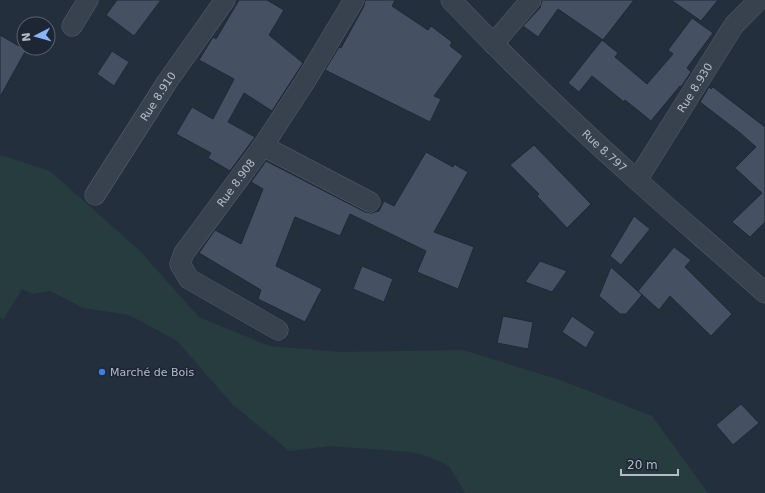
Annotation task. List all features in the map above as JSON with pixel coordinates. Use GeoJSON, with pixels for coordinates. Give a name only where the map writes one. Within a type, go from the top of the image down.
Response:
{"type":"FeatureCollection","features":[{"type":"Feature","properties":{"kind":"street"},"geometry":{"type":"LineString","coordinates":[[72,26],[88,0]]}},
{"type":"Feature","properties":{"kind":"street","name":"Rue 8.910"},"geometry":{"type":"LineString","coordinates":[[95,195],[167,82],[225,0]]}},
{"type":"Feature","properties":{"kind":"street","name":"Rue 8.908"},"geometry":{"type":"LineString","coordinates":[[278,330],[189,279],[180,264],[184,253],[263,146],[306,80],[354,0]]}},
{"type":"Feature","properties":{"kind":"street","name":"Rue 8.797"},"geometry":{"type":"LineString","coordinates":[[451,0],[493,44],[637,180],[765,293]]}},
{"type":"Feature","properties":{"kind":"street"},"geometry":{"type":"LineString","coordinates":[[493,44],[531,0]]}},
{"type":"Feature","properties":{"kind":"street","name":"Rue 8.930"},"geometry":{"type":"LineString","coordinates":[[637,180],[734,25],[759,0]]}},
{"type":"Feature","properties":{"kind":"street"},"geometry":{"type":"LineString","coordinates":[[263,146],[370,202]]}},
{"type":"Feature","properties":{"kind":"green space"},"geometry":{"type":"Polygon","coordinates":[[[0,155],[50,171],[139,250],[199,317],[269,346],[340,352],[463,350],[563,381],[652,416],[708,493],[465,493],[449,466],[432,458],[411,452],[330,446],[289,451],[232,404],[177,341],[129,315],[83,308],[50,291],[33,294],[22,289],[3,320],[0,317],[0,155]]]}},
{"type":"Feature","properties":{"kind":"building"},"geometry":{"type":"Polygon","coordinates":[[[117,0],[161,0],[134,36],[106,15],[117,0]]]}},
{"type":"Feature","properties":{"kind":"building"},"geometry":{"type":"Polygon","coordinates":[[[239,0],[267,0],[284,10],[269,35],[303,63],[272,111],[244,93],[228,122],[255,137],[230,171],[208,158],[211,153],[176,134],[192,107],[213,119],[234,79],[199,60],[213,37],[216,39],[239,0]]]}},
{"type":"Feature","properties":{"kind":"building"},"geometry":{"type":"Polygon","coordinates":[[[365,0],[395,0],[392,6],[428,30],[431,26],[452,42],[450,46],[463,56],[434,96],[441,99],[430,122],[325,70],[339,47],[341,48],[364,6],[365,0]]]}},
{"type":"Feature","properties":{"kind":"building"},"geometry":{"type":"Polygon","coordinates":[[[542,0],[634,0],[603,40],[558,9],[538,37],[523,26],[540,8],[542,0]]]}},
{"type":"Feature","properties":{"kind":"building"},"geometry":{"type":"Polygon","coordinates":[[[671,0],[718,0],[701,21],[671,0]]]}},
{"type":"Feature","properties":{"kind":"building"},"geometry":{"type":"Polygon","coordinates":[[[692,18],[713,33],[687,68],[691,72],[681,87],[680,86],[651,121],[625,100],[624,102],[592,76],[579,92],[568,83],[602,40],[618,53],[615,57],[647,84],[673,54],[668,50],[692,18]]]}},
{"type":"Feature","properties":{"kind":"building"},"geometry":{"type":"Polygon","coordinates":[[[0,35],[16,44],[16,56],[23,56],[0,97],[0,35]]]}},
{"type":"Feature","properties":{"kind":"building"},"geometry":{"type":"Polygon","coordinates":[[[112,51],[129,62],[114,86],[97,74],[112,51]]]}},
{"type":"Feature","properties":{"kind":"building"},"geometry":{"type":"Polygon","coordinates":[[[709,87],[711,89],[713,87],[765,127],[765,222],[750,237],[732,222],[762,193],[735,168],[756,147],[700,102],[709,87]]]}},
{"type":"Feature","properties":{"kind":"building"},"geometry":{"type":"Polygon","coordinates":[[[534,145],[591,204],[567,228],[537,196],[539,194],[510,165],[534,145]]]}},
{"type":"Feature","properties":{"kind":"building"},"geometry":{"type":"Polygon","coordinates":[[[426,152],[453,167],[454,164],[468,172],[434,232],[474,247],[458,289],[417,272],[426,251],[350,214],[340,236],[295,217],[276,266],[322,289],[305,322],[258,299],[261,290],[199,253],[215,230],[241,244],[263,189],[251,182],[266,161],[365,212],[371,213],[379,211],[384,201],[394,206],[426,152]]]}},
{"type":"Feature","properties":{"kind":"building"},"geometry":{"type":"Polygon","coordinates":[[[634,216],[650,229],[621,265],[610,256],[634,216]]]}},
{"type":"Feature","properties":{"kind":"building"},"geometry":{"type":"Polygon","coordinates":[[[674,247],[691,260],[685,267],[732,314],[711,336],[670,296],[659,310],[638,291],[674,247]]]}},
{"type":"Feature","properties":{"kind":"building"},"geometry":{"type":"Polygon","coordinates":[[[540,261],[567,271],[552,292],[525,282],[540,261]]]}},
{"type":"Feature","properties":{"kind":"building"},"geometry":{"type":"Polygon","coordinates":[[[362,266],[393,279],[384,302],[353,289],[362,266]]]}},
{"type":"Feature","properties":{"kind":"building"},"geometry":{"type":"Polygon","coordinates":[[[611,267],[642,295],[626,314],[620,314],[599,296],[611,267]]]}},
{"type":"Feature","properties":{"kind":"building"},"geometry":{"type":"Polygon","coordinates":[[[503,316],[533,322],[528,349],[497,343],[503,316]]]}},
{"type":"Feature","properties":{"kind":"building"},"geometry":{"type":"Polygon","coordinates":[[[572,316],[595,332],[586,348],[562,332],[572,316]]]}},
{"type":"Feature","properties":{"kind":"building"},"geometry":{"type":"Polygon","coordinates":[[[741,404],[759,423],[733,445],[716,425],[741,404]]]}},
{"type":"Feature","properties":{"kind":"place","name":"Marché de Bois"},"geometry":{"type":"Point","coordinates":[102,372]}}]}
